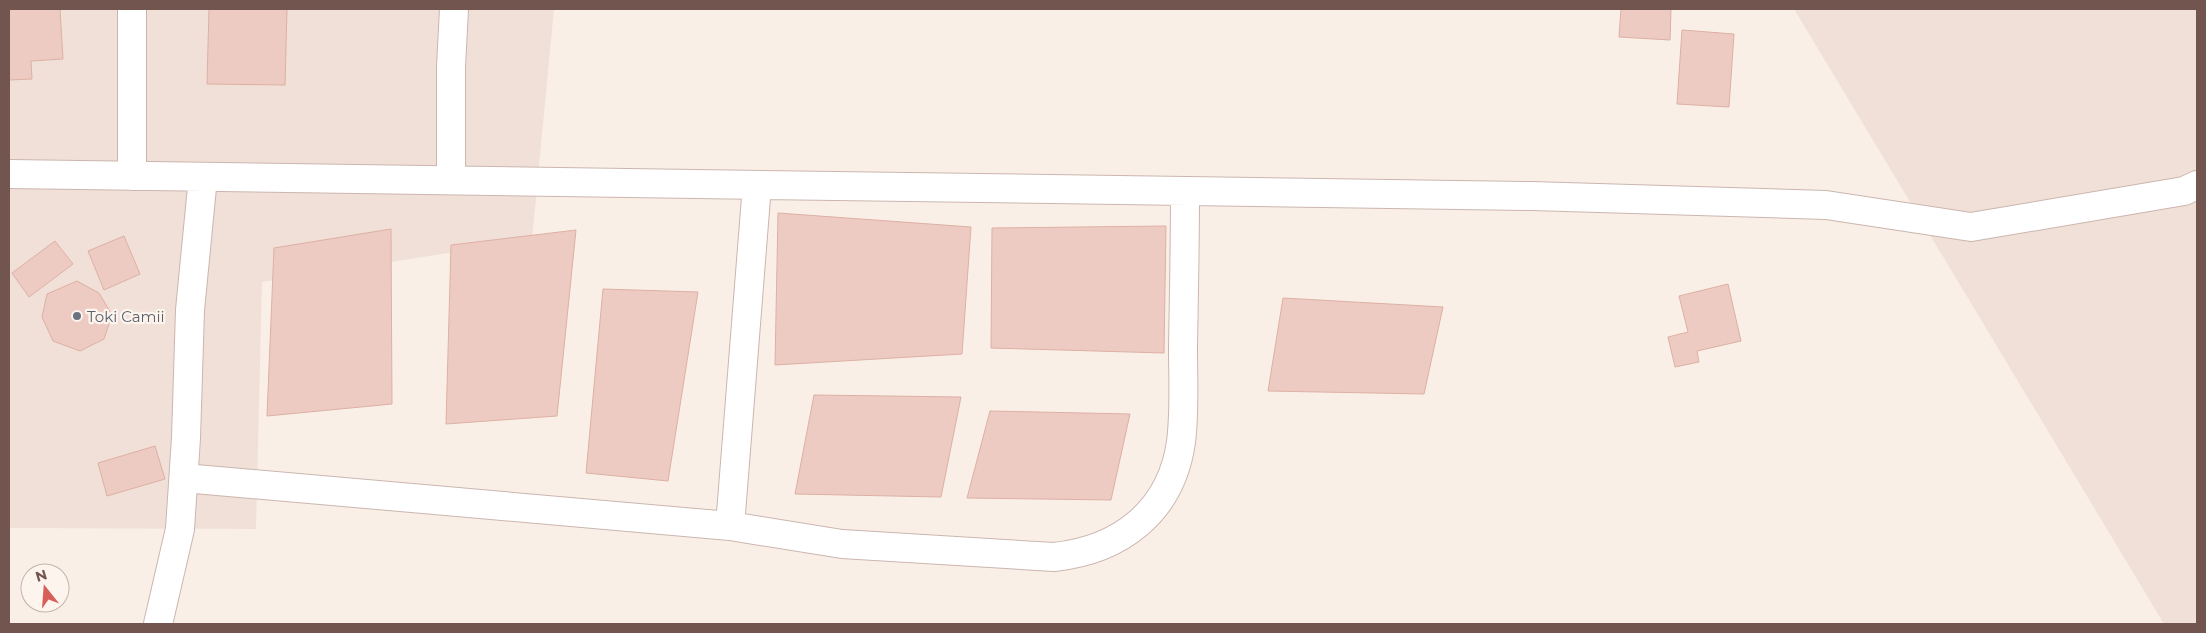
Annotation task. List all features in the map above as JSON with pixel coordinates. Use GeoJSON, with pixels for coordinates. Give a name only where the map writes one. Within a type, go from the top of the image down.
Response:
{"type":"FeatureCollection","features":[{"type":"Feature","properties":{"kind":"street"},"geometry":{"type":"LineString","coordinates":[[132,9],[132,176]]}},
{"type":"Feature","properties":{"kind":"street"},"geometry":{"type":"LineString","coordinates":[[451,180],[451,67],[454,9]]}},
{"type":"Feature","properties":{"kind":"street"},"geometry":{"type":"LineString","coordinates":[[9,174],[1532,196],[1826,205],[1972,227],[2184,191],[2197,185]]}},
{"type":"Feature","properties":{"kind":"street"},"geometry":{"type":"LineString","coordinates":[[158,624],[180,529],[184,478],[190,310],[203,177]]}},
{"type":"Feature","properties":{"kind":"street"},"geometry":{"type":"LineString","coordinates":[[730,526],[757,185]]}},
{"type":"Feature","properties":{"kind":"street"},"geometry":{"type":"LineString","coordinates":[[184,478],[730,526],[842,544],[1054,557],[1079,554],[1102,546],[1124,534],[1144,518],[1160,499],[1170,481],[1177,462],[1181,441],[1186,191]]}},
{"type":"Feature","properties":{"kind":"shaded area"},"geometry":{"type":"Polygon","coordinates":[[[9,9],[554,9],[532,240],[262,282],[256,529],[9,528],[9,9]]]}},
{"type":"Feature","properties":{"kind":"shaded area"},"geometry":{"type":"Polygon","coordinates":[[[1794,9],[2197,9],[2197,624],[2164,624],[1794,9]]]}},
{"type":"Feature","properties":{"kind":"building"},"geometry":{"type":"Polygon","coordinates":[[[9,9],[60,9],[63,59],[31,61],[32,79],[9,80],[9,9]]]}},
{"type":"Feature","properties":{"kind":"building"},"geometry":{"type":"Polygon","coordinates":[[[209,9],[287,9],[285,85],[207,84],[209,9]]]}},
{"type":"Feature","properties":{"kind":"building"},"geometry":{"type":"Polygon","coordinates":[[[1621,9],[1671,9],[1670,40],[1619,37],[1621,9]]]}},
{"type":"Feature","properties":{"kind":"building"},"geometry":{"type":"Polygon","coordinates":[[[1682,30],[1734,34],[1729,107],[1677,104],[1682,30]]]}},
{"type":"Feature","properties":{"kind":"building"},"geometry":{"type":"Polygon","coordinates":[[[778,213],[971,227],[962,354],[775,365],[778,213]]]}},
{"type":"Feature","properties":{"kind":"building"},"geometry":{"type":"Polygon","coordinates":[[[1166,226],[1164,353],[991,348],[992,228],[1166,226]]]}},
{"type":"Feature","properties":{"kind":"building"},"geometry":{"type":"Polygon","coordinates":[[[391,229],[392,404],[267,416],[274,248],[391,229]]]}},
{"type":"Feature","properties":{"kind":"building"},"geometry":{"type":"Polygon","coordinates":[[[576,230],[557,416],[446,424],[451,245],[576,230]]]}},
{"type":"Feature","properties":{"kind":"building"},"geometry":{"type":"Polygon","coordinates":[[[124,236],[140,274],[104,290],[88,251],[124,236]]]}},
{"type":"Feature","properties":{"kind":"building"},"geometry":{"type":"Polygon","coordinates":[[[55,241],[73,264],[29,297],[12,273],[55,241]]]}},
{"type":"Feature","properties":{"kind":"building","name":"Toki Camii"},"geometry":{"type":"Polygon","coordinates":[[[77,281],[99,293],[112,315],[104,339],[80,351],[53,341],[42,317],[47,294],[77,281]]]}},
{"type":"Feature","properties":{"kind":"building"},"geometry":{"type":"Polygon","coordinates":[[[1728,284],[1741,341],[1697,351],[1699,362],[1675,367],[1668,337],[1688,332],[1679,296],[1728,284]]]}},
{"type":"Feature","properties":{"kind":"building"},"geometry":{"type":"Polygon","coordinates":[[[603,289],[698,292],[668,481],[586,473],[603,289]]]}},
{"type":"Feature","properties":{"kind":"building"},"geometry":{"type":"Polygon","coordinates":[[[1283,298],[1443,307],[1424,394],[1268,391],[1283,298]]]}},
{"type":"Feature","properties":{"kind":"building"},"geometry":{"type":"Polygon","coordinates":[[[814,395],[961,397],[941,497],[795,494],[814,395]]]}},
{"type":"Feature","properties":{"kind":"building"},"geometry":{"type":"Polygon","coordinates":[[[990,411],[1130,414],[1111,500],[967,498],[990,411]]]}},
{"type":"Feature","properties":{"kind":"building"},"geometry":{"type":"Polygon","coordinates":[[[155,446],[165,479],[107,496],[98,463],[155,446]]]}},
{"type":"Feature","properties":{"kind":"place","name":"Toki Camii"},"geometry":{"type":"Point","coordinates":[77,316]}}]}
